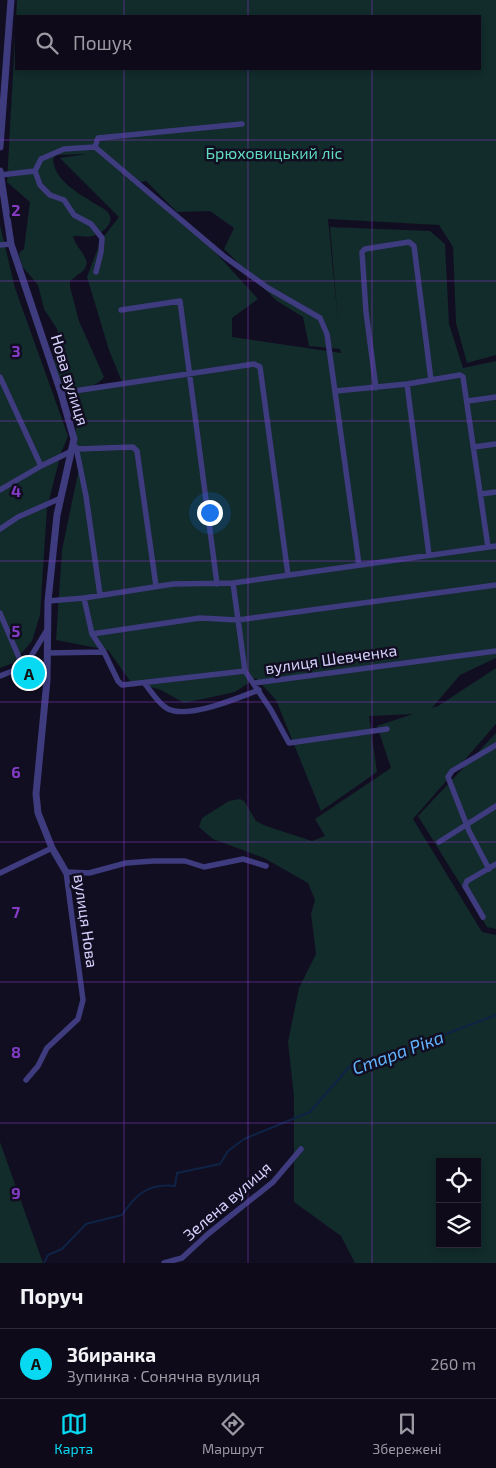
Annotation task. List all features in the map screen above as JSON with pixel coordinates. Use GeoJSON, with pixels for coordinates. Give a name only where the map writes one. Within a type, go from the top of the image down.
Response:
{"type":"FeatureCollection","features":[{"type":"Feature","properties":{"kind":"street"},"geometry":{"type":"LineString","coordinates":[[0,147],[11,0]]}},
{"type":"Feature","properties":{"kind":"street"},"geometry":{"type":"LineString","coordinates":[[95,147],[98,138],[242,124]]}},
{"type":"Feature","properties":{"kind":"street"},"geometry":{"type":"LineString","coordinates":[[96,272],[102,238],[91,224],[74,216],[64,200],[50,196],[40,185],[35,171],[42,159],[64,149],[95,147],[225,257],[268,288],[320,318],[327,334],[336,390],[359,565]]}},
{"type":"Feature","properties":{"kind":"street","name":"Нова вулиця"},"geometry":{"type":"LineString","coordinates":[[0,170],[11,244],[61,392],[74,439],[74,450],[56,515],[48,601],[47,652],[40,666]]}},
{"type":"Feature","properties":{"kind":"street"},"geometry":{"type":"LineString","coordinates":[[0,175],[35,171]]}},
{"type":"Feature","properties":{"kind":"street"},"geometry":{"type":"LineString","coordinates":[[376,388],[366,312],[362,254],[365,249],[409,242],[414,246],[431,380]]}},
{"type":"Feature","properties":{"kind":"street"},"geometry":{"type":"LineString","coordinates":[[0,244],[11,244]]}},
{"type":"Feature","properties":{"kind":"street"},"geometry":{"type":"LineString","coordinates":[[122,310],[180,302],[217,584]]}},
{"type":"Feature","properties":{"kind":"street"},"geometry":{"type":"LineString","coordinates":[[61,392],[254,364],[260,367],[288,575]]}},
{"type":"Feature","properties":{"kind":"street"},"geometry":{"type":"LineString","coordinates":[[336,390],[376,388],[460,375],[464,378],[488,547]]}},
{"type":"Feature","properties":{"kind":"street"},"geometry":{"type":"LineString","coordinates":[[0,377],[41,466]]}},
{"type":"Feature","properties":{"kind":"street"},"geometry":{"type":"LineString","coordinates":[[407,384],[429,555]]}},
{"type":"Feature","properties":{"kind":"street"},"geometry":{"type":"LineString","coordinates":[[468,401],[496,397]]}},
{"type":"Feature","properties":{"kind":"street"},"geometry":{"type":"LineString","coordinates":[[474,447],[496,444]]}},
{"type":"Feature","properties":{"kind":"street"},"geometry":{"type":"LineString","coordinates":[[0,490],[41,466],[74,450],[133,447],[137,451],[156,586]]}},
{"type":"Feature","properties":{"kind":"street"},"geometry":{"type":"LineString","coordinates":[[74,450],[86,496],[100,595]]}},
{"type":"Feature","properties":{"kind":"street"},"geometry":{"type":"LineString","coordinates":[[481,494],[496,492]]}},
{"type":"Feature","properties":{"kind":"street"},"geometry":{"type":"LineString","coordinates":[[0,528],[61,498]]}},
{"type":"Feature","properties":{"kind":"street"},"geometry":{"type":"LineString","coordinates":[[48,601],[84,598],[173,584],[233,583],[496,546]]}},
{"type":"Feature","properties":{"kind":"street"},"geometry":{"type":"LineString","coordinates":[[233,583],[245,671]]}},
{"type":"Feature","properties":{"kind":"street"},"geometry":{"type":"LineString","coordinates":[[92,634],[200,618],[238,620],[496,584]]}},
{"type":"Feature","properties":{"kind":"street"},"geometry":{"type":"LineString","coordinates":[[84,598],[92,634],[104,652]]}},
{"type":"Feature","properties":{"kind":"street"},"geometry":{"type":"LineString","coordinates":[[0,613],[22,667]]}},
{"type":"Feature","properties":{"kind":"street","name":"Нова вулиця"},"geometry":{"type":"LineString","coordinates":[[22,667],[37,648],[47,630]]}},
{"type":"Feature","properties":{"kind":"street"},"geometry":{"type":"LineString","coordinates":[[37,648],[43,647],[47,652],[104,652]]}},
{"type":"Feature","properties":{"kind":"street","name":"вулиця Шевченка"},"geometry":{"type":"LineString","coordinates":[[104,652],[118,681],[122,685],[145,684],[245,671],[254,683],[496,651]]}},
{"type":"Feature","properties":{"kind":"street"},"geometry":{"type":"LineString","coordinates":[[30,658],[30,662],[40,666]]}},
{"type":"Feature","properties":{"kind":"street"},"geometry":{"type":"LineString","coordinates":[[0,676],[22,667],[40,666]]}},
{"type":"Feature","properties":{"kind":"street","name":"вулиця Нова"},"geometry":{"type":"LineString","coordinates":[[26,1080],[38,1066],[47,1048],[78,1019],[83,1000],[66,872],[52,848],[38,813],[36,794],[47,676],[40,666]]}},
{"type":"Feature","properties":{"kind":"street"},"geometry":{"type":"LineString","coordinates":[[254,683],[289,743],[387,729]]}},
{"type":"Feature","properties":{"kind":"street"},"geometry":{"type":"LineString","coordinates":[[145,684],[167,709],[180,712],[193,711],[259,690]]}},
{"type":"Feature","properties":{"kind":"street"},"geometry":{"type":"LineString","coordinates":[[489,869],[466,825],[448,777],[452,772],[496,745]]}},
{"type":"Feature","properties":{"kind":"street"},"geometry":{"type":"LineString","coordinates":[[439,842],[496,806]]}},
{"type":"Feature","properties":{"kind":"street"},"geometry":{"type":"LineString","coordinates":[[0,873],[52,848]]}},
{"type":"Feature","properties":{"kind":"street"},"geometry":{"type":"LineString","coordinates":[[66,872],[89,873],[126,863],[153,861],[185,861],[204,867],[244,859],[266,866]]}},
{"type":"Feature","properties":{"kind":"street"},"geometry":{"type":"LineString","coordinates":[[483,917],[465,886],[467,882],[496,864]]}},
{"type":"Feature","properties":{"kind":"street","name":"Зелена вулиця"},"geometry":{"type":"LineString","coordinates":[[164,1263],[182,1258],[208,1234],[273,1182],[302,1149]]}},
{"type":"Feature","properties":{"kind":"green space","name":"Брюховицький ліс"},"geometry":{"type":"Polygon","coordinates":[[[17,0],[496,0],[496,355],[467,363],[456,323],[453,247],[439,225],[328,219],[338,321],[330,227],[430,231],[445,244],[449,324],[463,368],[496,361],[496,658],[460,675],[432,708],[496,668],[496,724],[413,819],[482,932],[496,935],[496,1263],[355,1263],[341,1236],[294,1202],[294,1097],[288,1042],[299,988],[316,954],[311,914],[315,900],[308,883],[264,858],[213,839],[199,827],[202,818],[229,801],[240,799],[244,801],[256,821],[266,826],[312,841],[325,836],[315,819],[391,768],[377,726],[413,714],[369,716],[377,772],[321,811],[276,700],[256,678],[235,692],[184,703],[161,690],[130,681],[108,650],[56,640],[62,550],[78,473],[74,394],[122,382],[109,350],[87,277],[101,240],[119,217],[60,158],[86,154],[56,155],[53,159],[54,167],[63,180],[105,210],[110,218],[109,225],[96,235],[88,237],[73,236],[87,263],[84,270],[70,281],[70,287],[79,321],[104,377],[96,384],[84,388],[71,389],[61,385],[53,361],[59,354],[60,343],[57,329],[44,309],[38,285],[22,266],[19,255],[24,249],[30,202],[7,182],[15,36],[15,70],[481,70],[481,15],[16,15],[17,0]],[[146,181],[134,183],[207,243],[258,299],[232,318],[232,337],[341,353],[340,349],[309,346],[303,317],[277,301],[224,249],[234,228],[210,211],[177,212],[146,181]]]}},
{"type":"Feature","properties":{"kind":"green space"},"geometry":{"type":"Polygon","coordinates":[[[0,225],[15,288],[68,436],[61,453],[47,508],[40,615],[32,641],[13,663],[0,668],[0,225]]]}},
{"type":"Feature","properties":{"kind":"green space"},"geometry":{"type":"Polygon","coordinates":[[[496,733],[496,929],[487,927],[418,816],[496,733]]]}},
{"type":"Feature","properties":{"kind":"green space"},"geometry":{"type":"Polygon","coordinates":[[[0,1142],[43,1263],[0,1263],[0,1142]]]}},
{"type":"Feature","properties":{"kind":"waterway","name":"Стара Ріка"},"geometry":{"type":"LineString","coordinates":[[44,1263],[48,1255],[62,1249],[86,1224],[122,1215],[138,1196],[150,1188],[175,1186],[177,1173],[220,1164],[228,1151],[244,1139],[310,1112],[350,1066],[359,1062],[386,1059],[409,1048],[496,1015]]}},
{"type":"Feature","properties":{"kind":"place","name":"Збиранка"},"geometry":{"type":"Point","coordinates":[29,673]}}]}
